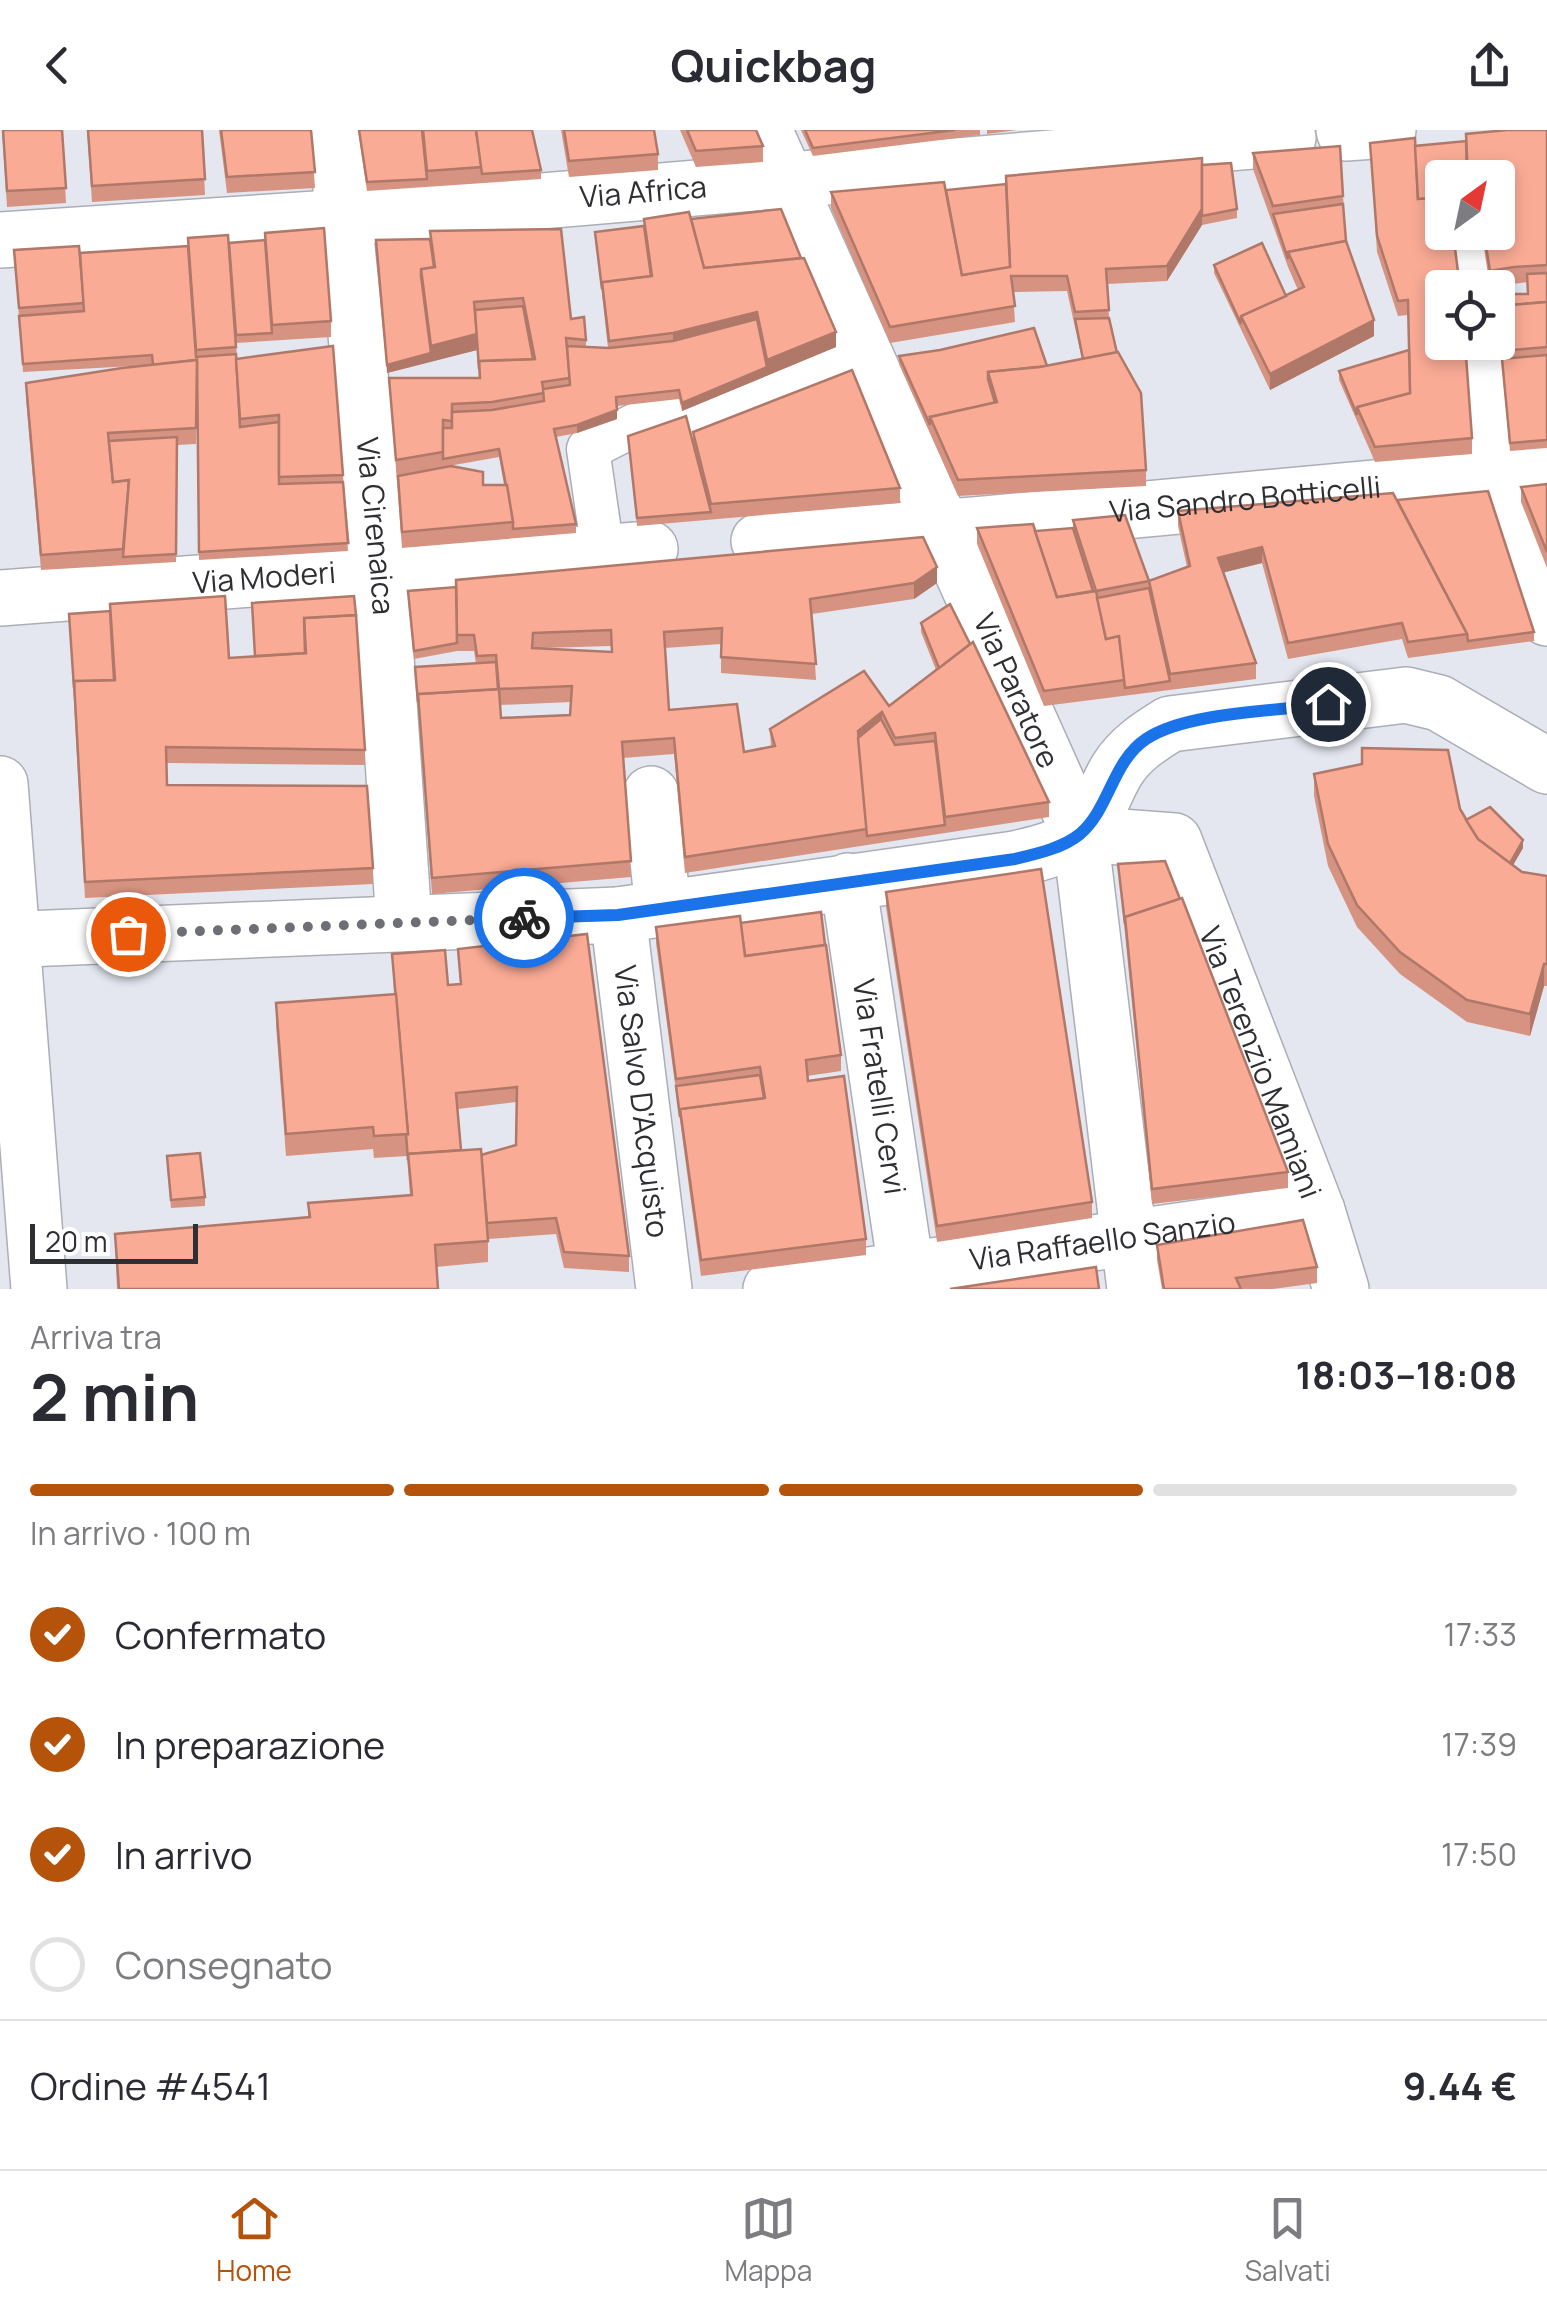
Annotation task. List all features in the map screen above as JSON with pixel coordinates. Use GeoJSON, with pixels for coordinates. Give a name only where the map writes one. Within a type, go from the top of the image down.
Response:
{"type":"FeatureCollection","features":[{"type":"Feature","properties":{"kind":"street","name":"Via Cirenaica"},"geometry":{"type":"LineString","coordinates":[[334,130],[380,570],[404,922]]}},
{"type":"Feature","properties":{"kind":"street","name":"Via Paratore"},"geometry":{"type":"LineString","coordinates":[[764,130],[1080,834],[1132,1263]]}},
{"type":"Feature","properties":{"kind":"street","name":"Via Africa"},"geometry":{"type":"LineString","coordinates":[[0,240],[345,218],[1288,138]]}},
{"type":"Feature","properties":{"kind":"street"},"geometry":{"type":"LineString","coordinates":[[626,551],[588,449],[654,415],[709,422],[865,356]]}},
{"type":"Feature","properties":{"kind":"street"},"geometry":{"type":"LineString","coordinates":[[1485,360],[1522,474],[1547,618]]}},
{"type":"Feature","properties":{"kind":"street","name":"Via Sandro Botticelli"},"geometry":{"type":"LineString","coordinates":[[944,527],[1522,474]]}},
{"type":"Feature","properties":{"kind":"street"},"geometry":{"type":"LineString","coordinates":[[759,541],[944,527]]}},
{"type":"Feature","properties":{"kind":"street","name":"Via Moderi"},"geometry":{"type":"LineString","coordinates":[[0,598],[626,551]]}},
{"type":"Feature","properties":{"kind":"street"},"geometry":{"type":"LineString","coordinates":[[5,939],[640,912],[1015,859],[1043,852],[1080,834],[1097,812],[1117,769],[1142,742],[1170,724],[1406,694],[1439,704],[1547,766]]}},
{"type":"Feature","properties":{"kind":"street"},"geometry":{"type":"LineString","coordinates":[[0,784],[5,939],[39,1289]]}},
{"type":"Feature","properties":{"kind":"street","name":"Via Salvo D'Acquisto"},"geometry":{"type":"LineString","coordinates":[[651,794],[640,912],[664,1289]]}},
{"type":"Feature","properties":{"kind":"street","name":"Via Terenzio Mamiani"},"geometry":{"type":"LineString","coordinates":[[1080,834],[1174,841],[1316,1211],[1342,1289]]}},
{"type":"Feature","properties":{"kind":"street","name":"Via Fratelli Cervi"},"geometry":{"type":"LineString","coordinates":[[848,882],[908,1279]]}},
{"type":"Feature","properties":{"kind":"street","name":"Via Raffaello Sanzio"},"geometry":{"type":"LineString","coordinates":[[771,1289],[1132,1263],[1316,1211]]}},
{"type":"Feature","properties":{"kind":"building"},"geometry":{"type":"Polygon","coordinates":[[[3,130],[62,130],[66,188],[7,191],[3,130]]]}},
{"type":"Feature","properties":{"kind":"building"},"geometry":{"type":"Polygon","coordinates":[[[88,130],[202,130],[205,179],[92,186],[88,130]]]}},
{"type":"Feature","properties":{"kind":"building"},"geometry":{"type":"Polygon","coordinates":[[[221,130],[311,130],[315,172],[227,177],[221,130]]]}},
{"type":"Feature","properties":{"kind":"building"},"geometry":{"type":"Polygon","coordinates":[[[359,130],[422,130],[427,179],[367,182],[359,130]]]}},
{"type":"Feature","properties":{"kind":"building"},"geometry":{"type":"Polygon","coordinates":[[[423,130],[476,130],[482,167],[427,171],[423,130]]]}},
{"type":"Feature","properties":{"kind":"building"},"geometry":{"type":"Polygon","coordinates":[[[476,130],[532,130],[541,170],[482,174],[476,130]]]}},
{"type":"Feature","properties":{"kind":"building"},"geometry":{"type":"Polygon","coordinates":[[[564,130],[654,130],[658,154],[569,161],[564,130]]]}},
{"type":"Feature","properties":{"kind":"building"},"geometry":{"type":"Polygon","coordinates":[[[687,130],[756,130],[763,146],[696,151],[687,130]]]}},
{"type":"Feature","properties":{"kind":"building"},"geometry":{"type":"Polygon","coordinates":[[[805,130],[955,130],[813,148],[805,130]]]}},
{"type":"Feature","properties":{"kind":"building"},"geometry":{"type":"Polygon","coordinates":[[[1547,130],[1547,265],[1490,270],[1487,250],[1515,250],[1515,160],[1467,160],[1466,134],[1547,130]]]}},
{"type":"Feature","properties":{"kind":"building"},"geometry":{"type":"Polygon","coordinates":[[[1415,138],[1418,199],[1425,198],[1425,250],[1455,250],[1458,270],[1425,270],[1425,360],[1466,360],[1472,438],[1375,447],[1357,407],[1410,393],[1408,300],[1398,301],[1377,236],[1370,143],[1415,138]]]}},
{"type":"Feature","properties":{"kind":"building"},"geometry":{"type":"Polygon","coordinates":[[[1466,141],[1467,160],[1425,160],[1425,198],[1418,199],[1415,146],[1466,141]]]}},
{"type":"Feature","properties":{"kind":"building"},"geometry":{"type":"Polygon","coordinates":[[[1340,146],[1343,196],[1273,206],[1253,153],[1340,146]]]}},
{"type":"Feature","properties":{"kind":"building"},"geometry":{"type":"Polygon","coordinates":[[[1202,158],[1202,209],[1167,266],[1106,269],[1109,310],[1075,312],[1067,276],[1011,276],[1015,306],[890,327],[831,192],[944,182],[962,275],[1010,266],[1006,176],[1202,158]]]}},
{"type":"Feature","properties":{"kind":"building"},"geometry":{"type":"Polygon","coordinates":[[[1231,163],[1237,209],[1202,216],[1202,165],[1231,163]]]}},
{"type":"Feature","properties":{"kind":"building"},"geometry":{"type":"Polygon","coordinates":[[[1006,184],[1010,267],[962,275],[946,190],[1006,184]]]}},
{"type":"Feature","properties":{"kind":"building"},"geometry":{"type":"Polygon","coordinates":[[[1343,204],[1346,241],[1288,252],[1288,259],[1273,214],[1343,204]]]}},
{"type":"Feature","properties":{"kind":"building"},"geometry":{"type":"Polygon","coordinates":[[[781,209],[801,258],[704,268],[691,219],[781,209]]]}},
{"type":"Feature","properties":{"kind":"building"},"geometry":{"type":"Polygon","coordinates":[[[689,212],[704,268],[804,258],[836,332],[767,360],[757,312],[673,333],[609,341],[602,282],[652,276],[644,219],[689,212]]]}},
{"type":"Feature","properties":{"kind":"building"},"geometry":{"type":"Polygon","coordinates":[[[644,226],[651,276],[602,282],[602,289],[595,232],[644,226]]]}},
{"type":"Feature","properties":{"kind":"building"},"geometry":{"type":"Polygon","coordinates":[[[324,228],[331,321],[272,325],[265,233],[324,228]]]}},
{"type":"Feature","properties":{"kind":"building"},"geometry":{"type":"Polygon","coordinates":[[[561,229],[571,319],[584,317],[586,340],[566,338],[570,378],[542,382],[544,393],[452,404],[452,421],[443,420],[443,452],[396,460],[389,378],[480,378],[479,361],[535,359],[523,298],[474,302],[477,334],[431,346],[421,269],[435,267],[430,231],[561,229]]]}},
{"type":"Feature","properties":{"kind":"building"},"geometry":{"type":"Polygon","coordinates":[[[228,235],[236,347],[196,350],[188,238],[228,235]]]}},
{"type":"Feature","properties":{"kind":"building"},"geometry":{"type":"Polygon","coordinates":[[[430,239],[434,267],[421,269],[421,276],[431,353],[387,365],[376,240],[430,239]]]}},
{"type":"Feature","properties":{"kind":"building"},"geometry":{"type":"Polygon","coordinates":[[[265,240],[272,333],[236,335],[229,243],[265,240]]]}},
{"type":"Feature","properties":{"kind":"building"},"geometry":{"type":"Polygon","coordinates":[[[1346,241],[1374,320],[1270,374],[1241,316],[1304,287],[1288,252],[1346,241]]]}},
{"type":"Feature","properties":{"kind":"building"},"geometry":{"type":"Polygon","coordinates":[[[1262,243],[1286,296],[1241,316],[1241,324],[1214,265],[1262,243]]]}},
{"type":"Feature","properties":{"kind":"building"},"geometry":{"type":"Polygon","coordinates":[[[79,246],[84,303],[19,308],[14,250],[79,246]]]}},
{"type":"Feature","properties":{"kind":"building"},"geometry":{"type":"Polygon","coordinates":[[[188,246],[196,357],[236,354],[240,427],[279,422],[279,484],[343,482],[348,543],[199,552],[197,360],[153,365],[152,355],[23,364],[19,316],[84,311],[80,253],[188,246]]]}},
{"type":"Feature","properties":{"kind":"building"},"geometry":{"type":"Polygon","coordinates":[[[1547,273],[1547,302],[1515,305],[1515,294],[1528,294],[1527,274],[1547,273]]]}},
{"type":"Feature","properties":{"kind":"building"},"geometry":{"type":"Polygon","coordinates":[[[1547,302],[1547,347],[1515,350],[1515,305],[1547,302]]]}},
{"type":"Feature","properties":{"kind":"building"},"geometry":{"type":"Polygon","coordinates":[[[523,306],[533,359],[479,361],[479,369],[475,310],[523,306]]]}},
{"type":"Feature","properties":{"kind":"building"},"geometry":{"type":"Polygon","coordinates":[[[1109,318],[1117,353],[1083,359],[1075,319],[1109,318]]]}},
{"type":"Feature","properties":{"kind":"building"},"geometry":{"type":"Polygon","coordinates":[[[757,319],[767,367],[682,403],[679,390],[616,397],[617,410],[554,429],[576,524],[513,529],[499,449],[443,459],[443,428],[452,428],[452,412],[544,401],[543,389],[570,385],[567,346],[609,348],[673,341],[757,319]]]}},
{"type":"Feature","properties":{"kind":"building"},"geometry":{"type":"Polygon","coordinates":[[[1034,328],[1047,366],[988,372],[995,403],[930,417],[930,425],[899,356],[1034,328]]]}},
{"type":"Feature","properties":{"kind":"building"},"geometry":{"type":"Polygon","coordinates":[[[333,346],[343,475],[279,477],[279,415],[240,419],[236,359],[333,346]]]}},
{"type":"Feature","properties":{"kind":"building"},"geometry":{"type":"Polygon","coordinates":[[[1409,350],[1410,393],[1357,407],[1357,415],[1339,371],[1409,350]]]}},
{"type":"Feature","properties":{"kind":"building"},"geometry":{"type":"Polygon","coordinates":[[[1118,352],[1141,393],[1146,470],[958,480],[930,417],[997,402],[988,372],[1118,352]]]}},
{"type":"Feature","properties":{"kind":"building"},"geometry":{"type":"Polygon","coordinates":[[[1547,355],[1547,440],[1510,443],[1502,360],[1547,355]]]}},
{"type":"Feature","properties":{"kind":"building"},"geometry":{"type":"Polygon","coordinates":[[[197,360],[196,428],[108,433],[113,482],[129,480],[123,549],[41,555],[26,383],[197,360]]]}},
{"type":"Feature","properties":{"kind":"building"},"geometry":{"type":"Polygon","coordinates":[[[852,370],[900,488],[711,504],[693,432],[852,370]]]}},
{"type":"Feature","properties":{"kind":"building"},"geometry":{"type":"Polygon","coordinates":[[[686,416],[711,512],[637,518],[628,436],[686,416]]]}},
{"type":"Feature","properties":{"kind":"building"},"geometry":{"type":"Polygon","coordinates":[[[177,437],[176,554],[123,557],[129,480],[113,482],[109,441],[177,437]]]}},
{"type":"Feature","properties":{"kind":"building"},"geometry":{"type":"Polygon","coordinates":[[[451,466],[483,472],[483,485],[507,485],[513,522],[402,532],[398,476],[451,466]]]}},
{"type":"Feature","properties":{"kind":"building"},"geometry":{"type":"Polygon","coordinates":[[[1547,484],[1547,552],[1521,487],[1547,484]]]}},
{"type":"Feature","properties":{"kind":"building"},"geometry":{"type":"Polygon","coordinates":[[[1488,491],[1534,632],[1468,641],[1397,500],[1488,491]]]}},
{"type":"Feature","properties":{"kind":"building"},"geometry":{"type":"Polygon","coordinates":[[[1393,493],[1467,634],[1408,642],[1402,623],[1288,643],[1262,547],[1218,558],[1256,663],[1170,674],[1149,581],[1190,566],[1178,511],[1393,493]]]}},
{"type":"Feature","properties":{"kind":"building"},"geometry":{"type":"Polygon","coordinates":[[[1125,515],[1149,581],[1096,591],[1073,520],[1125,515]]]}},
{"type":"Feature","properties":{"kind":"building"},"geometry":{"type":"Polygon","coordinates":[[[1033,524],[1057,597],[1096,591],[1106,639],[1119,636],[1125,680],[1044,691],[977,528],[1033,524]]]}},
{"type":"Feature","properties":{"kind":"building"},"geometry":{"type":"Polygon","coordinates":[[[1073,528],[1093,591],[1057,597],[1035,531],[1073,528]]]}},
{"type":"Feature","properties":{"kind":"building"},"geometry":{"type":"Polygon","coordinates":[[[923,537],[937,567],[914,583],[810,599],[816,664],[721,657],[722,628],[664,632],[669,710],[737,704],[744,752],[775,746],[770,729],[864,671],[889,706],[973,642],[1049,802],[945,817],[935,733],[895,738],[882,712],[858,731],[867,829],[685,857],[674,738],[622,742],[631,861],[432,878],[418,694],[499,689],[496,655],[477,656],[474,635],[457,635],[456,580],[923,537]],[[611,630],[533,633],[532,648],[612,652],[611,630]],[[572,686],[499,689],[501,718],[570,715],[572,686]]]}},
{"type":"Feature","properties":{"kind":"building"},"geometry":{"type":"Polygon","coordinates":[[[456,587],[457,643],[414,651],[408,591],[456,587]]]}},
{"type":"Feature","properties":{"kind":"building"},"geometry":{"type":"Polygon","coordinates":[[[1149,588],[1170,681],[1125,688],[1119,636],[1106,639],[1097,598],[1149,588]]]}},
{"type":"Feature","properties":{"kind":"building"},"geometry":{"type":"Polygon","coordinates":[[[225,596],[229,658],[306,653],[304,618],[356,615],[365,750],[166,747],[167,785],[367,786],[373,868],[85,882],[74,681],[115,680],[110,604],[225,596]]]}},
{"type":"Feature","properties":{"kind":"building"},"geometry":{"type":"Polygon","coordinates":[[[354,596],[356,615],[304,618],[305,653],[255,656],[252,603],[354,596]]]}},
{"type":"Feature","properties":{"kind":"building"},"geometry":{"type":"Polygon","coordinates":[[[950,604],[970,644],[939,668],[921,623],[950,604]]]}},
{"type":"Feature","properties":{"kind":"building"},"geometry":{"type":"Polygon","coordinates":[[[110,611],[114,680],[74,681],[74,688],[69,614],[110,611]]]}},
{"type":"Feature","properties":{"kind":"building"},"geometry":{"type":"Polygon","coordinates":[[[496,662],[498,689],[418,694],[418,702],[415,667],[496,662]]]}},
{"type":"Feature","properties":{"kind":"building"},"geometry":{"type":"Polygon","coordinates":[[[881,719],[895,745],[935,741],[945,825],[867,836],[858,738],[881,719]]]}},
{"type":"Feature","properties":{"kind":"building"},"geometry":{"type":"Polygon","coordinates":[[[1362,748],[1448,750],[1460,809],[1478,839],[1522,872],[1547,876],[1547,964],[1530,1014],[1467,1000],[1400,952],[1357,905],[1328,844],[1314,774],[1362,764],[1362,748]]]}},
{"type":"Feature","properties":{"kind":"building"},"geometry":{"type":"Polygon","coordinates":[[[1490,807],[1523,840],[1510,863],[1478,839],[1466,820],[1490,807]]]}},
{"type":"Feature","properties":{"kind":"building"},"geometry":{"type":"Polygon","coordinates":[[[1165,861],[1180,899],[1125,917],[1125,924],[1118,864],[1165,861]]]}},
{"type":"Feature","properties":{"kind":"building"},"geometry":{"type":"Polygon","coordinates":[[[1041,869],[1092,1202],[937,1226],[886,892],[1041,869]]]}},
{"type":"Feature","properties":{"kind":"building"},"geometry":{"type":"Polygon","coordinates":[[[1182,898],[1288,1172],[1152,1189],[1125,917],[1182,898]]]}},
{"type":"Feature","properties":{"kind":"building"},"geometry":{"type":"Polygon","coordinates":[[[821,912],[825,945],[745,956],[740,923],[821,912]]]}},
{"type":"Feature","properties":{"kind":"building"},"geometry":{"type":"Polygon","coordinates":[[[740,916],[745,956],[826,945],[841,1055],[806,1060],[808,1081],[844,1076],[866,1239],[701,1260],[680,1109],[765,1098],[760,1067],[676,1079],[656,927],[740,916]]]}},
{"type":"Feature","properties":{"kind":"building"},"geometry":{"type":"Polygon","coordinates":[[[587,934],[629,1256],[564,1252],[556,1218],[487,1223],[481,1155],[516,1145],[517,1087],[456,1093],[461,1150],[408,1154],[408,1160],[392,954],[445,950],[448,985],[461,984],[458,949],[587,934]]]}},
{"type":"Feature","properties":{"kind":"building"},"geometry":{"type":"Polygon","coordinates":[[[396,994],[408,1134],[374,1136],[373,1127],[286,1134],[276,1003],[396,994]]]}},
{"type":"Feature","properties":{"kind":"building"},"geometry":{"type":"Polygon","coordinates":[[[760,1075],[764,1098],[680,1109],[680,1117],[676,1086],[760,1075]]]}},
{"type":"Feature","properties":{"kind":"building"},"geometry":{"type":"Polygon","coordinates":[[[481,1149],[488,1241],[435,1245],[438,1289],[119,1289],[115,1234],[310,1217],[308,1203],[412,1195],[408,1154],[481,1149]]]}},
{"type":"Feature","properties":{"kind":"building"},"geometry":{"type":"Polygon","coordinates":[[[200,1153],[205,1197],[171,1200],[167,1156],[200,1153]]]}},
{"type":"Feature","properties":{"kind":"building"},"geometry":{"type":"Polygon","coordinates":[[[1303,1220],[1317,1267],[1236,1278],[1241,1289],[1164,1289],[1157,1245],[1303,1220]]]}},
{"type":"Feature","properties":{"kind":"building"},"geometry":{"type":"Polygon","coordinates":[[[1096,1267],[1099,1289],[950,1289],[1096,1267]]]}},
{"type":"Feature","properties":{"kind":"way so far"},"geometry":{"type":"LineString","coordinates":[[128,934],[524,918]]}},
{"type":"Feature","properties":{"kind":"route"},"geometry":{"type":"LineString","coordinates":[[524,918],[618,915],[1043,852],[1080,834],[1097,812],[1117,769],[1142,742],[1170,724],[1328,704]]}}]}
